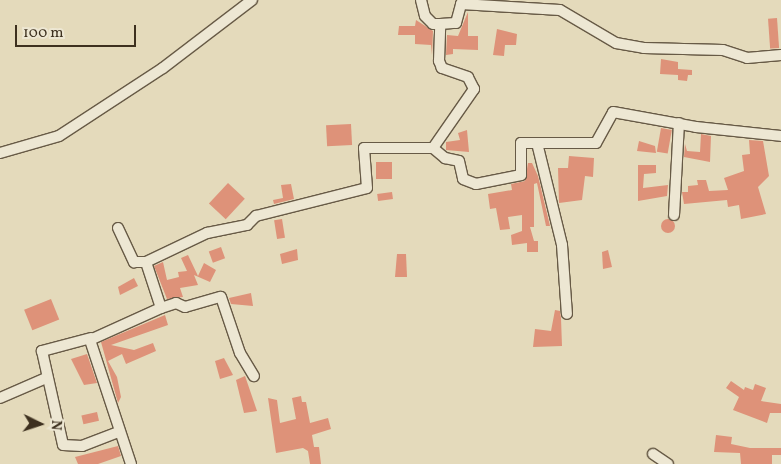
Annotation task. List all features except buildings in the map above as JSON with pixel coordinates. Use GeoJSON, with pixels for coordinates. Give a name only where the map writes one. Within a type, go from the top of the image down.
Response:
{"type":"FeatureCollection","features":[{"type":"Feature","properties":{"kind":"street"},"geometry":{"type":"LineString","coordinates":[[0,153],[59,136],[167,65],[252,0]]}},
{"type":"Feature","properties":{"kind":"street"},"geometry":{"type":"LineString","coordinates":[[421,0],[425,16],[433,24],[456,23],[461,4],[560,10],[609,40],[631,46],[724,50],[747,58],[781,54]]}},
{"type":"Feature","properties":{"kind":"street"},"geometry":{"type":"LineString","coordinates":[[433,148],[474,89],[464,74],[439,65],[440,24]]}},
{"type":"Feature","properties":{"kind":"street"},"geometry":{"type":"LineString","coordinates":[[118,228],[134,262],[146,262],[207,233],[247,224],[256,216],[367,188],[363,151],[366,147],[433,148],[445,158],[459,161],[463,179],[476,184],[521,175],[519,144],[596,144],[613,112],[679,123],[781,136]]}},
{"type":"Feature","properties":{"kind":"street"},"geometry":{"type":"LineString","coordinates":[[674,215],[679,123]]}},
{"type":"Feature","properties":{"kind":"street"},"geometry":{"type":"LineString","coordinates":[[537,143],[562,245],[567,314]]}},
{"type":"Feature","properties":{"kind":"street"},"geometry":{"type":"LineString","coordinates":[[146,262],[161,308]]}},
{"type":"Feature","properties":{"kind":"street"},"geometry":{"type":"LineString","coordinates":[[119,432],[85,446],[64,446],[46,378],[43,349],[91,338],[176,303],[185,307],[221,297],[240,353],[254,376]]}},
{"type":"Feature","properties":{"kind":"street"},"geometry":{"type":"LineString","coordinates":[[91,338],[119,432],[132,464]]}},
{"type":"Feature","properties":{"kind":"street"},"geometry":{"type":"LineString","coordinates":[[0,398],[46,378]]}},
{"type":"Feature","properties":{"kind":"street"},"geometry":{"type":"LineString","coordinates":[[653,454],[668,464]]}}]}
